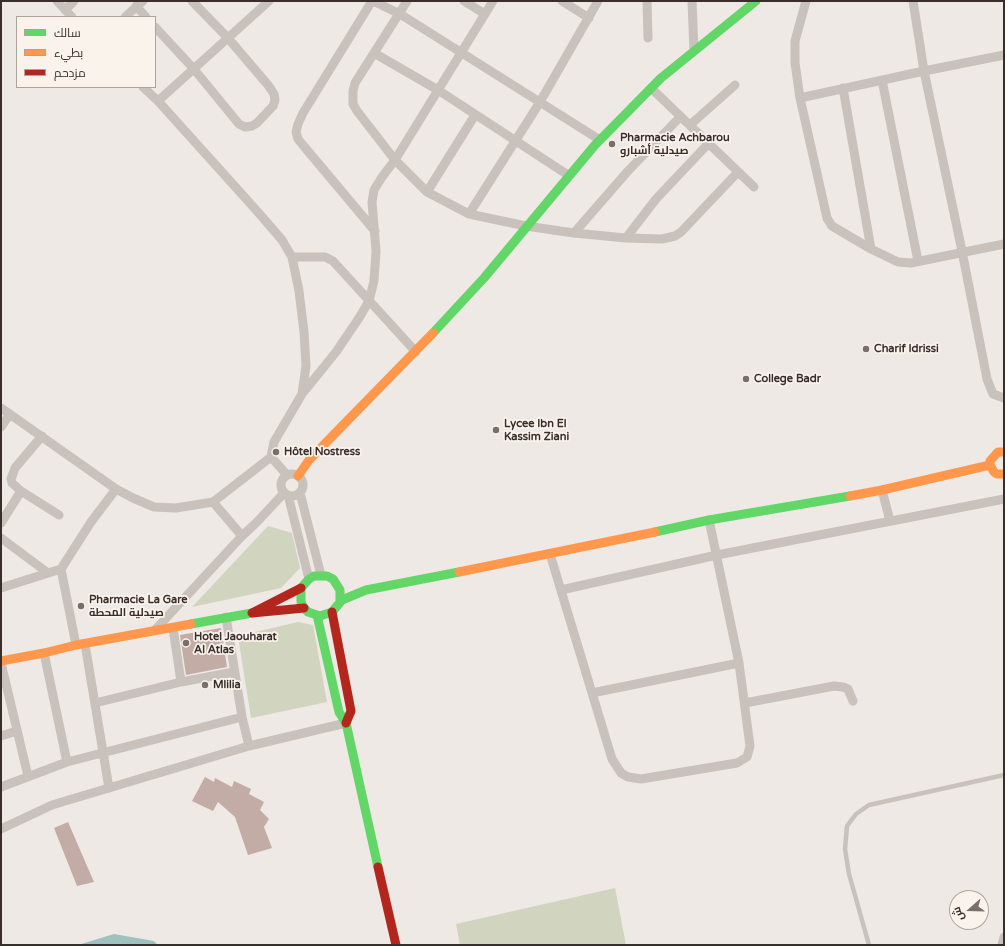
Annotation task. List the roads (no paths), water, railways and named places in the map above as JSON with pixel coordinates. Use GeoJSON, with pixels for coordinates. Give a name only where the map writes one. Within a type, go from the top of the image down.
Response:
{"type":"FeatureCollection","features":[{"type":"Feature","properties":{"kind":"main road"},"geometry":{"type":"LineString","coordinates":[[298,476],[320,449],[416,352],[484,278],[568,176],[600,140],[651,88],[756,1]]}},
{"type":"Feature","properties":{"kind":"main road"},"geometry":{"type":"LineString","coordinates":[[1004,452],[994,454],[990,461],[990,465],[994,472],[997,474],[1004,474]]}},
{"type":"Feature","properties":{"kind":"main road"},"geometry":{"type":"LineString","coordinates":[[301,588],[301,602],[304,608],[308,612],[318,616],[326,615],[332,612],[342,600],[366,590],[550,554],[709,520],[882,490],[990,465]]}},
{"type":"Feature","properties":{"kind":"main road"},"geometry":{"type":"LineString","coordinates":[[252,613],[301,588],[314,576],[321,575],[332,579],[337,584],[341,596],[340,602]]}},
{"type":"Feature","properties":{"kind":"main road"},"geometry":{"type":"LineString","coordinates":[[337,584],[366,590]]}},
{"type":"Feature","properties":{"kind":"main road"},"geometry":{"type":"LineString","coordinates":[[1,662],[81,644],[153,632],[226,617],[304,608]]}},
{"type":"Feature","properties":{"kind":"main road"},"geometry":{"type":"LineString","coordinates":[[332,612],[351,711],[346,723]]}},
{"type":"Feature","properties":{"kind":"main road"},"geometry":{"type":"LineString","coordinates":[[318,616],[339,712],[346,723],[396,945]]}},
{"type":"Feature","properties":{"kind":"street"},"geometry":{"type":"LineString","coordinates":[[57,1],[71,16]]}},
{"type":"Feature","properties":{"kind":"street"},"geometry":{"type":"LineString","coordinates":[[65,10],[74,1]]}},
{"type":"Feature","properties":{"kind":"street"},"geometry":{"type":"LineString","coordinates":[[156,28],[193,68],[238,124],[245,127],[257,123],[273,106],[275,100],[274,94],[227,37],[192,1]]}},
{"type":"Feature","properties":{"kind":"street"},"geometry":{"type":"LineString","coordinates":[[158,101],[227,37],[269,1]]}},
{"type":"Feature","properties":{"kind":"street"},"geometry":{"type":"LineString","coordinates":[[375,231],[298,139],[296,132],[303,114],[372,1],[400,14],[600,140]]}},
{"type":"Feature","properties":{"kind":"street"},"geometry":{"type":"LineString","coordinates":[[408,1],[355,83],[353,91],[353,104],[395,160],[427,192],[469,214],[526,226],[574,233],[626,238],[662,239],[675,236],[681,232],[738,172]]}},
{"type":"Feature","properties":{"kind":"street"},"geometry":{"type":"LineString","coordinates":[[464,1],[485,14]]}},
{"type":"Feature","properties":{"kind":"street"},"geometry":{"type":"LineString","coordinates":[[1,408],[116,488],[133,498],[154,507],[176,508],[213,502],[271,457],[274,442],[302,394],[336,352],[369,301],[374,281],[376,251],[372,202],[374,190],[395,160],[493,1]]}},
{"type":"Feature","properties":{"kind":"street"},"geometry":{"type":"LineString","coordinates":[[562,1],[589,18]]}},
{"type":"Feature","properties":{"kind":"street"},"geometry":{"type":"LineString","coordinates":[[469,214],[540,102],[598,1]]}},
{"type":"Feature","properties":{"kind":"street"},"geometry":{"type":"LineString","coordinates":[[647,1],[648,38]]}},
{"type":"Feature","properties":{"kind":"street"},"geometry":{"type":"LineString","coordinates":[[692,1],[694,51]]}},
{"type":"Feature","properties":{"kind":"street"},"geometry":{"type":"LineString","coordinates":[[806,1],[795,41],[795,63],[800,98],[827,218],[832,226],[889,259],[898,262],[911,263],[962,251],[1004,244]]}},
{"type":"Feature","properties":{"kind":"street"},"geometry":{"type":"LineString","coordinates":[[913,1],[924,71],[987,379],[993,394],[1004,398]]}},
{"type":"Feature","properties":{"kind":"street"},"geometry":{"type":"LineString","coordinates":[[126,16],[139,4],[145,16]]}},
{"type":"Feature","properties":{"kind":"street"},"geometry":{"type":"LineString","coordinates":[[374,53],[438,90],[568,176]]}},
{"type":"Feature","properties":{"kind":"street"},"geometry":{"type":"LineString","coordinates":[[800,98],[1004,55]]}},
{"type":"Feature","properties":{"kind":"street"},"geometry":{"type":"LineString","coordinates":[[882,80],[918,261]]}},
{"type":"Feature","properties":{"kind":"street"},"geometry":{"type":"LineString","coordinates":[[690,125],[735,85]]}},
{"type":"Feature","properties":{"kind":"street"},"geometry":{"type":"LineString","coordinates":[[144,88],[158,101],[257,211],[282,240],[292,257],[299,291],[304,332],[306,366],[302,394]]}},
{"type":"Feature","properties":{"kind":"street"},"geometry":{"type":"LineString","coordinates":[[651,88],[754,187]]}},
{"type":"Feature","properties":{"kind":"street"},"geometry":{"type":"LineString","coordinates":[[843,88],[871,249]]}},
{"type":"Feature","properties":{"kind":"street"},"geometry":{"type":"LineString","coordinates":[[427,192],[475,115]]}},
{"type":"Feature","properties":{"kind":"street"},"geometry":{"type":"LineString","coordinates":[[574,233],[628,170],[680,117]]}},
{"type":"Feature","properties":{"kind":"street"},"geometry":{"type":"LineString","coordinates":[[626,238],[656,199],[708,144]]}},
{"type":"Feature","properties":{"kind":"street"},"geometry":{"type":"LineString","coordinates":[[292,257],[329,258],[416,352]]}},
{"type":"Feature","properties":{"kind":"street"},"geometry":{"type":"LineString","coordinates":[[1,427],[10,414]]}},
{"type":"Feature","properties":{"kind":"street"},"geometry":{"type":"LineString","coordinates":[[42,436],[12,474],[12,483],[21,491],[59,515]]}},
{"type":"Feature","properties":{"kind":"street"},"geometry":{"type":"LineString","coordinates":[[271,457],[287,475]]}},
{"type":"Feature","properties":{"kind":"street"},"geometry":{"type":"LineString","coordinates":[[309,579],[286,494],[282,490],[281,481],[290,474],[301,478],[303,486],[300,493],[321,575]]}},
{"type":"Feature","properties":{"kind":"street"},"geometry":{"type":"LineString","coordinates":[[1,588],[61,569],[91,522],[116,488]]}},
{"type":"Feature","properties":{"kind":"street"},"geometry":{"type":"LineString","coordinates":[[882,490],[890,521]]}},
{"type":"Feature","properties":{"kind":"street"},"geometry":{"type":"LineString","coordinates":[[1,523],[21,491]]}},
{"type":"Feature","properties":{"kind":"street"},"geometry":{"type":"LineString","coordinates":[[286,494],[292,496],[300,493]]}},
{"type":"Feature","properties":{"kind":"street"},"geometry":{"type":"LineString","coordinates":[[153,632],[242,536],[286,494]]}},
{"type":"Feature","properties":{"kind":"street"},"geometry":{"type":"LineString","coordinates":[[561,590],[717,555],[1004,499]]}},
{"type":"Feature","properties":{"kind":"street"},"geometry":{"type":"LineString","coordinates":[[213,502],[242,536]]}},
{"type":"Feature","properties":{"kind":"street"},"geometry":{"type":"LineString","coordinates":[[550,554],[612,759],[621,772],[628,777],[641,779],[737,763],[747,757],[750,746],[739,663],[709,520]]}},
{"type":"Feature","properties":{"kind":"street"},"geometry":{"type":"LineString","coordinates":[[1,538],[48,573]]}},
{"type":"Feature","properties":{"kind":"street"},"geometry":{"type":"LineString","coordinates":[[61,569],[95,703],[108,788]]}},
{"type":"Feature","properties":{"kind":"street"},"geometry":{"type":"LineString","coordinates":[[226,617],[242,717],[249,746]]}},
{"type":"Feature","properties":{"kind":"street"},"geometry":{"type":"LineString","coordinates":[[173,628],[181,682]]}},
{"type":"Feature","properties":{"kind":"street"},"geometry":{"type":"LineString","coordinates":[[44,653],[67,762]]}},
{"type":"Feature","properties":{"kind":"street"},"geometry":{"type":"LineString","coordinates":[[1,662],[28,776]]}},
{"type":"Feature","properties":{"kind":"street"},"geometry":{"type":"LineString","coordinates":[[592,693],[739,663]]}},
{"type":"Feature","properties":{"kind":"street"},"geometry":{"type":"LineString","coordinates":[[95,703],[181,682],[234,672]]}},
{"type":"Feature","properties":{"kind":"street"},"geometry":{"type":"LineString","coordinates":[[745,703],[834,686],[843,687],[848,690],[854,701]]}},
{"type":"Feature","properties":{"kind":"street"},"geometry":{"type":"LineString","coordinates":[[1,787],[67,762],[242,717]]}},
{"type":"Feature","properties":{"kind":"street"},"geometry":{"type":"LineString","coordinates":[[1,829],[52,805],[249,746],[346,723]]}},
{"type":"Feature","properties":{"kind":"street"},"geometry":{"type":"LineString","coordinates":[[1,736],[17,731]]}},
{"type":"Feature","properties":{"kind":"street"},"geometry":{"type":"LineString","coordinates":[[1002,945],[1004,937]]}},
{"type":"Feature","properties":{"kind":"lane"},"geometry":{"type":"LineString","coordinates":[[869,945],[849,874],[845,849],[847,826],[856,814],[869,805],[1004,775]]}},
{"type":"Feature","properties":{"kind":"water"},"geometry":{"type":"Polygon","coordinates":[[[114,934],[154,941],[158,945],[78,945],[114,934]]]}},
{"type":"Feature","properties":{"kind":"place","name":"Pharmacie Achbarou صيدلية أشبارو"},"geometry":{"type":"Point","coordinates":[612,144]}},
{"type":"Feature","properties":{"kind":"place","name":"Charif Idrissi"},"geometry":{"type":"Point","coordinates":[866,349]}},
{"type":"Feature","properties":{"kind":"place","name":"College Badr"},"geometry":{"type":"Point","coordinates":[746,379]}},
{"type":"Feature","properties":{"kind":"place","name":"Lycee Ibn El Kassim Ziani"},"geometry":{"type":"Point","coordinates":[496,430]}},
{"type":"Feature","properties":{"kind":"place","name":"Hôtel Nostress"},"geometry":{"type":"Point","coordinates":[276,452]}},
{"type":"Feature","properties":{"kind":"place","name":"Pharmacie La Gare صيدلية المحطة"},"geometry":{"type":"Point","coordinates":[81,606]}},
{"type":"Feature","properties":{"kind":"place","name":"Hotel Jaouharat Al Atlas"},"geometry":{"type":"Point","coordinates":[186,643]}},
{"type":"Feature","properties":{"kind":"place","name":"Mlilia"},"geometry":{"type":"Point","coordinates":[205,685]}}]}
